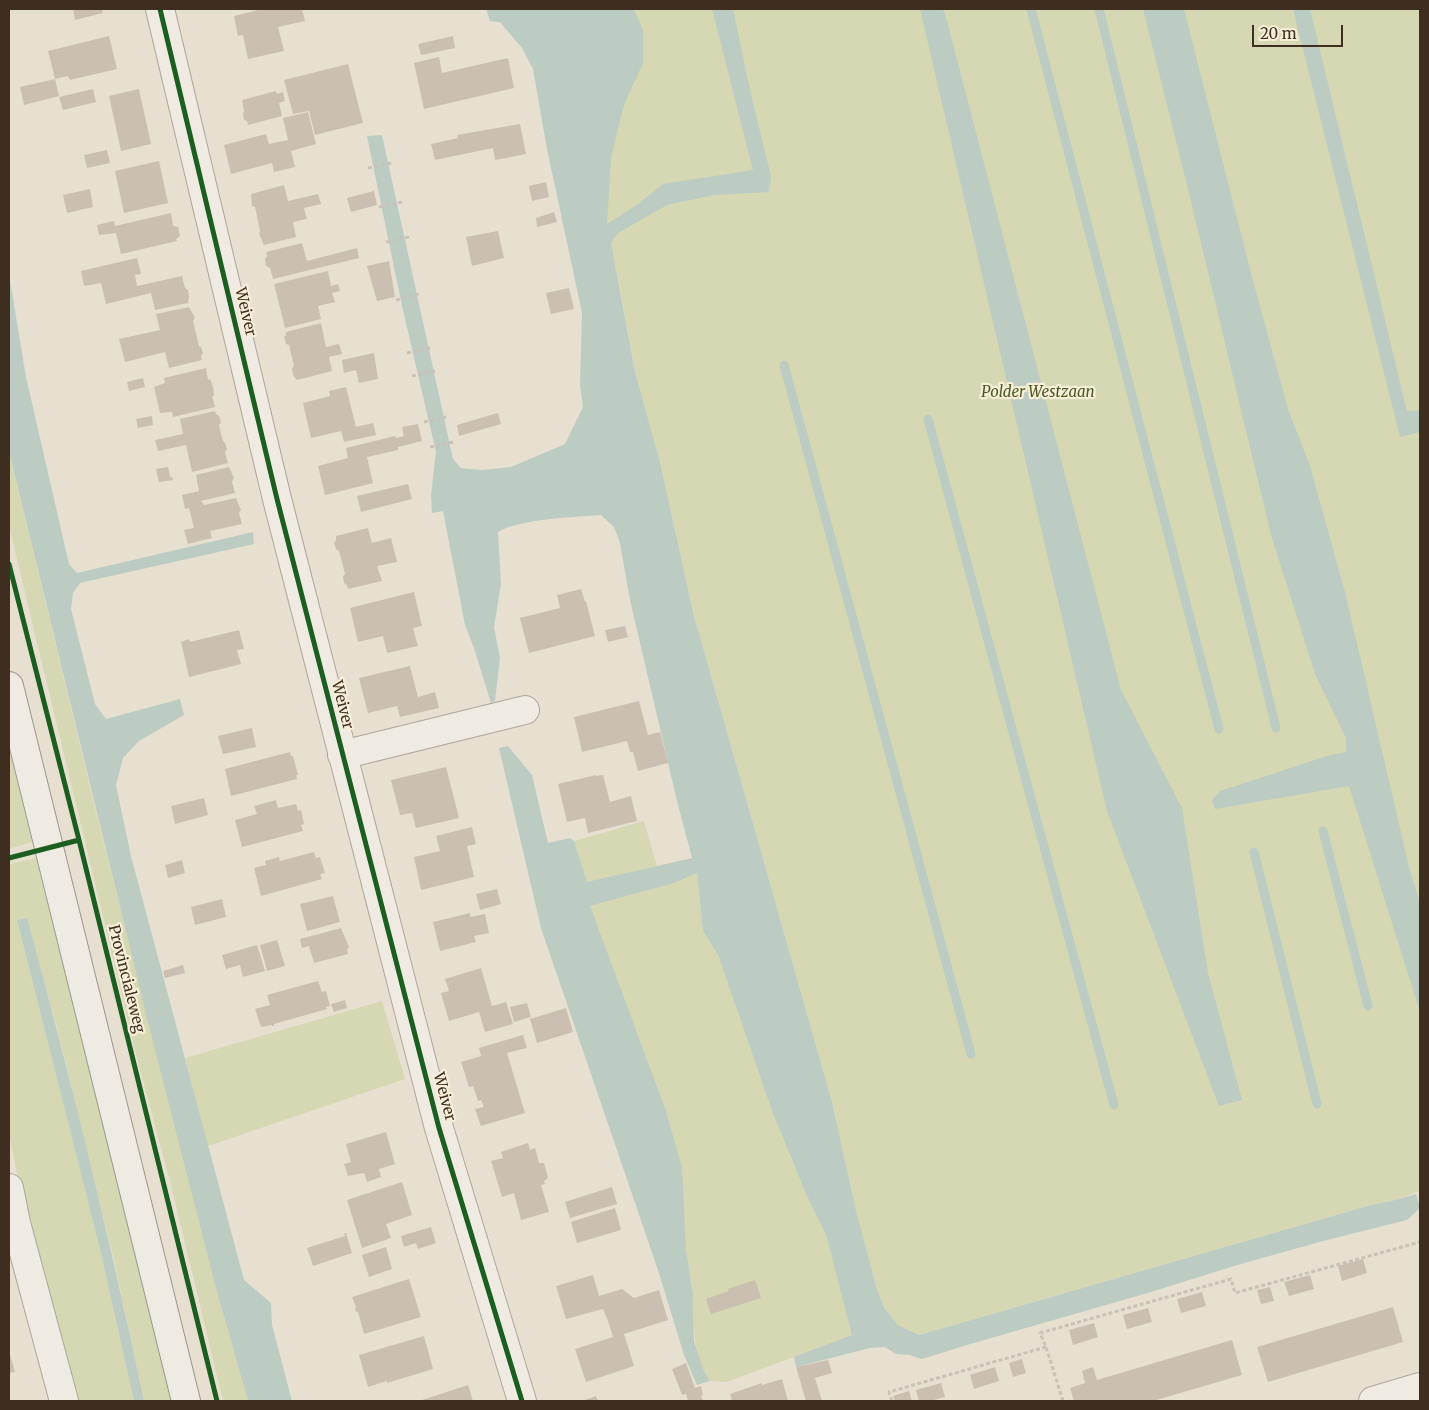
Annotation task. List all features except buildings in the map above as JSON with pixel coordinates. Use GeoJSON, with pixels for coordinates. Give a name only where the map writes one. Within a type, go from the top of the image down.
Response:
{"type":"FeatureCollection","features":[{"type":"Feature","properties":{"kind":"street","name":"Weiver"},"geometry":{"type":"LineString","coordinates":[[160,9],[277,499],[439,1128],[522,1401]]}},
{"type":"Feature","properties":{"kind":"street"},"geometry":{"type":"LineString","coordinates":[[9,686],[186,1401]]}},
{"type":"Feature","properties":{"kind":"street"},"geometry":{"type":"LineString","coordinates":[[342,755],[525,710]]}},
{"type":"Feature","properties":{"kind":"street"},"geometry":{"type":"LineString","coordinates":[[9,1188],[16,1223],[64,1401]]}},
{"type":"Feature","properties":{"kind":"street"},"geometry":{"type":"LineString","coordinates":[[1373,1401],[1420,1387]]}},
{"type":"Feature","properties":{"kind":"path"},"geometry":{"type":"LineString","coordinates":[[368,168],[391,163]]}},
{"type":"Feature","properties":{"kind":"path"},"geometry":{"type":"LineString","coordinates":[[379,207],[402,202]]}},
{"type":"Feature","properties":{"kind":"path"},"geometry":{"type":"LineString","coordinates":[[386,242],[409,237]]}},
{"type":"Feature","properties":{"kind":"path"},"geometry":{"type":"LineString","coordinates":[[396,300],[419,294]]}},
{"type":"Feature","properties":{"kind":"path"},"geometry":{"type":"LineString","coordinates":[[407,353],[430,348]]}},
{"type":"Feature","properties":{"kind":"path"},"geometry":{"type":"LineString","coordinates":[[412,376],[435,371]]}},
{"type":"Feature","properties":{"kind":"path"},"geometry":{"type":"LineString","coordinates":[[424,422],[446,417]]}},
{"type":"Feature","properties":{"kind":"path"},"geometry":{"type":"LineString","coordinates":[[430,447],[453,442]]}},
{"type":"Feature","properties":{"kind":"path"},"geometry":{"type":"LineString","coordinates":[[1063,1401],[1040,1333],[1231,1279],[1234,1293],[1420,1242]]}},
{"type":"Feature","properties":{"kind":"path"},"geometry":{"type":"LineString","coordinates":[[892,1401],[889,1392],[1046,1347]]}},
{"type":"Feature","properties":{"kind":"green space","name":"Polder Westzaan"},"geometry":{"type":"Polygon","coordinates":[[[616,9],[1420,9],[1420,1191],[1395,1200],[1371,1205],[919,1335],[898,1325],[885,1309],[877,1289],[856,1212],[832,1102],[693,612],[661,466],[635,371],[593,154],[616,9]]]}},
{"type":"Feature","properties":{"kind":"green space"},"geometry":{"type":"Polygon","coordinates":[[[9,451],[98,820],[215,1285],[248,1401],[223,1401],[171,1185],[139,1066],[9,526],[9,451]]]}},
{"type":"Feature","properties":{"kind":"green space"},"geometry":{"type":"Polygon","coordinates":[[[9,748],[32,842],[9,849],[9,748]]]}},
{"type":"Feature","properties":{"kind":"green space"},"geometry":{"type":"Polygon","coordinates":[[[644,821],[657,866],[587,883],[574,841],[644,821]]]}},
{"type":"Feature","properties":{"kind":"green space"},"geometry":{"type":"Polygon","coordinates":[[[36,858],[173,1401],[144,1401],[114,1260],[57,1027],[26,918],[17,920],[101,1254],[134,1401],[76,1401],[26,1219],[9,1134],[9,864],[36,858]]]}},
{"type":"Feature","properties":{"kind":"green space"},"geometry":{"type":"Polygon","coordinates":[[[697,873],[703,931],[718,955],[772,1111],[805,1192],[826,1235],[853,1335],[727,1382],[710,1381],[700,1360],[695,1339],[692,1289],[686,1249],[590,906],[674,883],[697,873]]]}},
{"type":"Feature","properties":{"kind":"green space"},"geometry":{"type":"Polygon","coordinates":[[[382,1001],[405,1079],[208,1146],[185,1058],[382,1001]]]}},
{"type":"Feature","properties":{"kind":"shaded area"},"geometry":{"type":"Polygon","coordinates":[[[486,9],[634,9],[643,31],[643,63],[624,105],[611,158],[607,224],[638,204],[663,184],[753,170],[712,9],[733,9],[771,176],[769,192],[714,195],[667,205],[618,233],[611,243],[635,371],[661,466],[693,612],[832,1102],[856,1211],[877,1289],[885,1309],[898,1325],[919,1335],[1371,1205],[1416,1194],[1420,1208],[1407,1220],[1234,1266],[922,1359],[896,1354],[885,1347],[870,1348],[796,1367],[794,1357],[852,1335],[826,1235],[805,1192],[772,1111],[718,955],[703,931],[697,873],[674,883],[590,906],[666,1111],[682,1168],[686,1249],[693,1294],[694,1341],[704,1371],[710,1381],[697,1385],[684,1355],[658,1270],[541,928],[499,748],[508,746],[532,775],[548,843],[570,838],[574,841],[587,882],[692,858],[630,600],[620,543],[614,527],[601,515],[533,521],[498,532],[501,584],[494,627],[500,658],[495,701],[491,703],[465,625],[443,511],[432,513],[431,495],[436,452],[402,306],[367,136],[382,135],[453,459],[461,468],[482,470],[511,467],[565,444],[583,407],[580,385],[582,313],[547,149],[533,69],[522,48],[500,22],[490,21],[486,9]]]}},
{"type":"Feature","properties":{"kind":"shaded area"},"geometry":{"type":"Polygon","coordinates":[[[920,9],[943,9],[947,21],[1121,690],[1182,808],[1208,973],[1242,1100],[1219,1106],[1107,811],[920,9]]]}},
{"type":"Feature","properties":{"kind":"shaded area"},"geometry":{"type":"Polygon","coordinates":[[[1143,9],[1184,9],[1252,277],[1288,409],[1310,466],[1345,592],[1409,867],[1420,903],[1420,1012],[1349,786],[1215,809],[1212,800],[1220,791],[1327,756],[1346,752],[1346,738],[1315,674],[1271,535],[1143,9]]]}},
{"type":"Feature","properties":{"kind":"shaded area"},"geometry":{"type":"Polygon","coordinates":[[[1293,9],[1310,9],[1407,411],[1420,410],[1420,432],[1400,437],[1293,9]]]}},
{"type":"Feature","properties":{"kind":"shaded area"},"geometry":{"type":"Polygon","coordinates":[[[9,274],[26,377],[69,564],[77,573],[253,532],[254,544],[80,583],[73,593],[71,609],[95,704],[106,719],[180,699],[184,715],[139,741],[123,758],[116,785],[131,856],[244,1280],[271,1303],[272,1325],[292,1401],[248,1401],[215,1285],[148,1022],[9,451],[9,274]]]}},
{"type":"Feature","properties":{"kind":"shaded area"},"geometry":{"type":"Polygon","coordinates":[[[27,918],[89,1159],[144,1401],[134,1401],[101,1254],[17,920],[27,918]]]}},
{"type":"Feature","properties":{"kind":"waterway"},"geometry":{"type":"LineString","coordinates":[[1031,9],[1219,729]]}},
{"type":"Feature","properties":{"kind":"waterway"},"geometry":{"type":"LineString","coordinates":[[1099,9],[1276,728]]}},
{"type":"Feature","properties":{"kind":"waterway"},"geometry":{"type":"LineString","coordinates":[[784,365],[971,1054]]}},
{"type":"Feature","properties":{"kind":"waterway"},"geometry":{"type":"LineString","coordinates":[[928,419],[1114,1105]]}},
{"type":"Feature","properties":{"kind":"waterway"},"geometry":{"type":"LineString","coordinates":[[1323,831],[1368,1006]]}},
{"type":"Feature","properties":{"kind":"waterway"},"geometry":{"type":"LineString","coordinates":[[1254,852],[1317,1104]]}},
{"type":"Feature","properties":{"kind":"cycle path"},"geometry":{"type":"LineString","coordinates":[[160,9],[277,499],[439,1128],[522,1401]]}},
{"type":"Feature","properties":{"kind":"cycle path","name":"Provincialeweg"},"geometry":{"type":"LineString","coordinates":[[9,564],[217,1401]]}},
{"type":"Feature","properties":{"kind":"cycle path"},"geometry":{"type":"LineString","coordinates":[[9,858],[79,840]]}}]}
